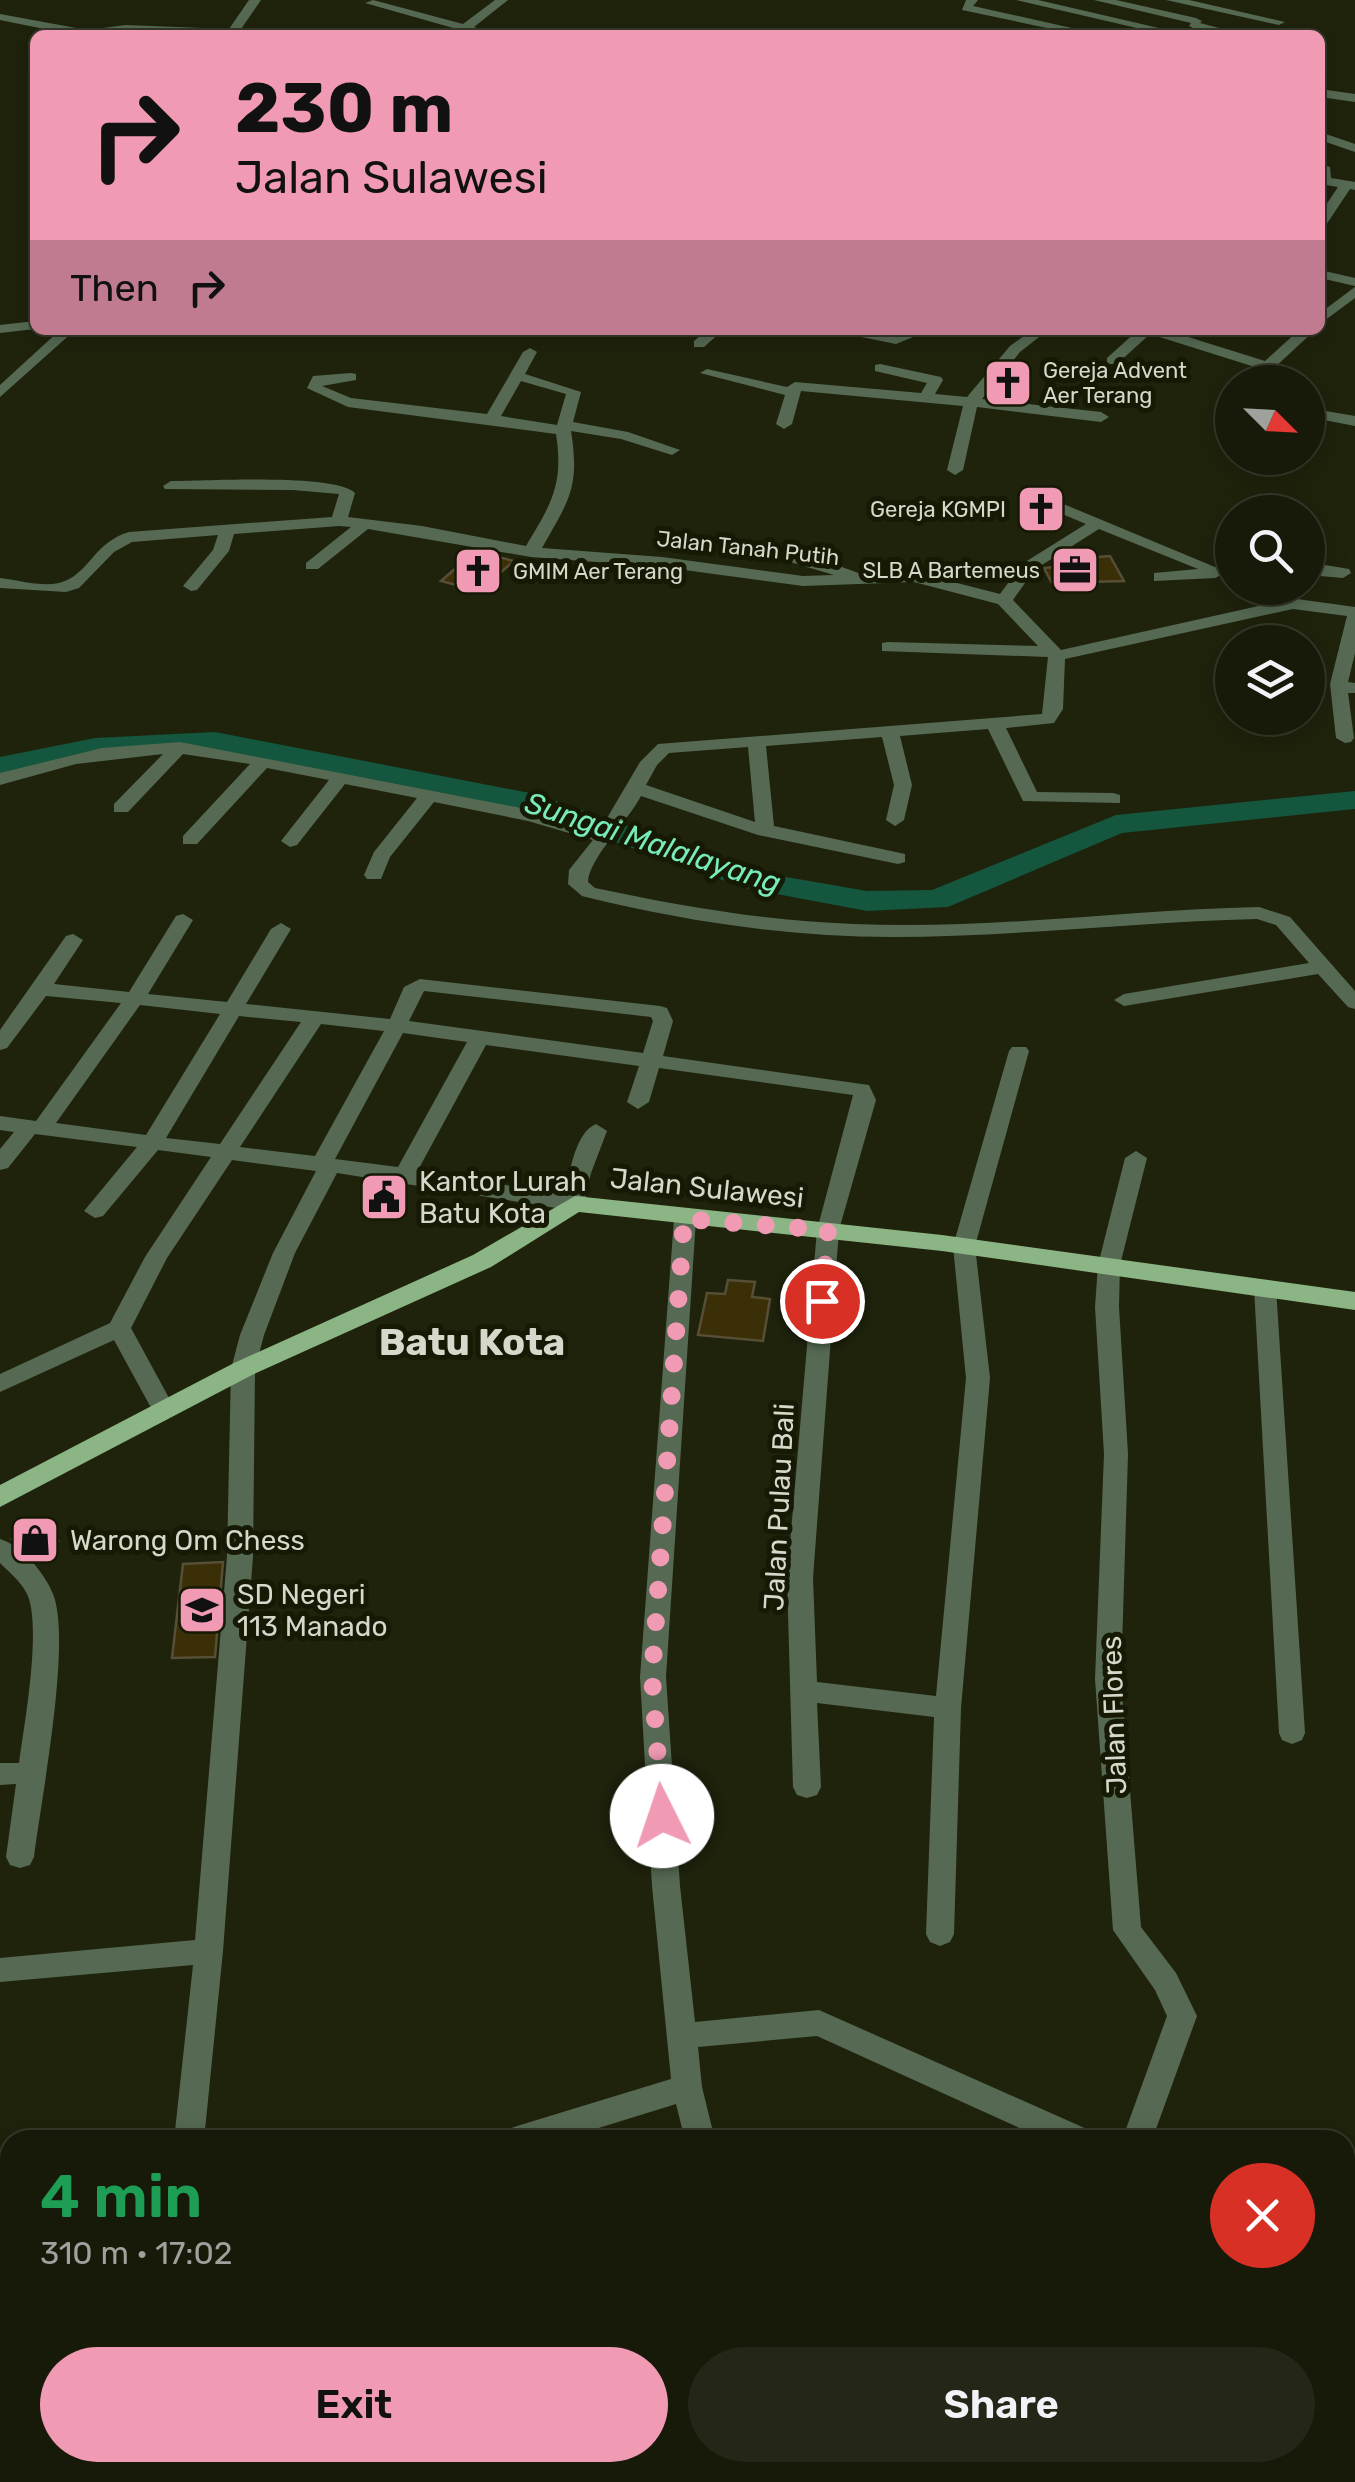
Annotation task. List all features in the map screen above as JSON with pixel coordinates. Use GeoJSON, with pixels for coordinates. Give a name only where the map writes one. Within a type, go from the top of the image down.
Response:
{"type":"FeatureCollection","features":[{"type":"Feature","properties":{"kind":"main road","name":"Jalan Sulawesi"},"geometry":{"type":"LineString","coordinates":[[0,1497],[163,1409],[482,1261],[575,1204],[684,1219],[964,1246],[1355,1302]]}},
{"type":"Feature","properties":{"kind":"street"},"geometry":{"type":"LineString","coordinates":[[234,30],[256,0]]}},
{"type":"Feature","properties":{"kind":"street"},"geometry":{"type":"LineString","coordinates":[[465,28],[502,0]]}},
{"type":"Feature","properties":{"kind":"street"},"geometry":{"type":"LineString","coordinates":[[972,0],[966,8],[1027,29],[1067,0]]}},
{"type":"Feature","properties":{"kind":"street"},"geometry":{"type":"LineString","coordinates":[[1022,0],[1191,30],[1227,0]]}},
{"type":"Feature","properties":{"kind":"street"},"geometry":{"type":"LineString","coordinates":[[1100,0],[1191,30]]}},
{"type":"Feature","properties":{"kind":"street"},"geometry":{"type":"LineString","coordinates":[[1172,0],[1279,22]]}},
{"type":"Feature","properties":{"kind":"street"},"geometry":{"type":"LineString","coordinates":[[368,1],[472,30]]}},
{"type":"Feature","properties":{"kind":"street"},"geometry":{"type":"LineString","coordinates":[[0,17],[67,30]]}},
{"type":"Feature","properties":{"kind":"street"},"geometry":{"type":"LineString","coordinates":[[118,30],[147,30]]}},
{"type":"Feature","properties":{"kind":"street"},"geometry":{"type":"LineString","coordinates":[[1325,94],[1355,98]]}},
{"type":"Feature","properties":{"kind":"street"},"geometry":{"type":"LineString","coordinates":[[1325,137],[1350,141]]}},
{"type":"Feature","properties":{"kind":"street"},"geometry":{"type":"LineString","coordinates":[[1325,180],[1351,185],[1325,217]]}},
{"type":"Feature","properties":{"kind":"street"},"geometry":{"type":"LineString","coordinates":[[1325,275],[1355,282]]}},
{"type":"Feature","properties":{"kind":"street"},"geometry":{"type":"LineString","coordinates":[[1325,316],[1355,290]]}},
{"type":"Feature","properties":{"kind":"street"},"geometry":{"type":"LineString","coordinates":[[0,329],[30,326]]}},
{"type":"Feature","properties":{"kind":"street"},"geometry":{"type":"LineString","coordinates":[[0,393],[63,335]]}},
{"type":"Feature","properties":{"kind":"street"},"geometry":{"type":"LineString","coordinates":[[699,344],[710,335]]}},
{"type":"Feature","properties":{"kind":"street"},"geometry":{"type":"LineString","coordinates":[[865,335],[896,340],[912,335]]}},
{"type":"Feature","properties":{"kind":"street"},"geometry":{"type":"LineString","coordinates":[[916,335],[880,368],[936,380],[926,397]]}},
{"type":"Feature","properties":{"kind":"street"},"geometry":{"type":"LineString","coordinates":[[955,470],[971,402],[1014,349],[1034,335]]}},
{"type":"Feature","properties":{"kind":"street"},"geometry":{"type":"LineString","coordinates":[[1112,361],[1143,335]]}},
{"type":"Feature","properties":{"kind":"street"},"geometry":{"type":"LineString","coordinates":[[1165,335],[1264,365]]}},
{"type":"Feature","properties":{"kind":"street"},"geometry":{"type":"LineString","coordinates":[[1268,365],[1302,335]]}},
{"type":"Feature","properties":{"kind":"street"},"geometry":{"type":"LineString","coordinates":[[492,419],[530,352]]}},
{"type":"Feature","properties":{"kind":"street"},"geometry":{"type":"LineString","coordinates":[[707,374],[792,392]]}},
{"type":"Feature","properties":{"kind":"street"},"geometry":{"type":"LineString","coordinates":[[350,376],[318,379],[314,388],[348,402],[492,419],[565,421],[672,450]]}},
{"type":"Feature","properties":{"kind":"street"},"geometry":{"type":"LineString","coordinates":[[526,378],[574,392],[565,421],[565,494],[531,552]]}},
{"type":"Feature","properties":{"kind":"street"},"geometry":{"type":"LineString","coordinates":[[784,424],[792,392],[795,386],[802,385],[1101,417]]}},
{"type":"Feature","properties":{"kind":"street"},"geometry":{"type":"LineString","coordinates":[[565,421],[592,391]]}},
{"type":"Feature","properties":{"kind":"street"},"geometry":{"type":"LineString","coordinates":[[1325,416],[1355,422]]}},
{"type":"Feature","properties":{"kind":"street"},"geometry":{"type":"LineString","coordinates":[[171,486],[274,485],[342,490],[347,493],[339,521]]}},
{"type":"Feature","properties":{"kind":"street"},"geometry":{"type":"LineString","coordinates":[[1060,508],[1215,570]]}},
{"type":"Feature","properties":{"kind":"street","name":"Jalan Tanah Putih"},"geometry":{"type":"LineString","coordinates":[[0,583],[66,587],[76,582],[100,552],[118,540],[339,521],[531,552],[662,562],[803,581],[914,577],[1004,600]]}},
{"type":"Feature","properties":{"kind":"street"},"geometry":{"type":"LineString","coordinates":[[312,566],[366,523]]}},
{"type":"Feature","properties":{"kind":"street"},"geometry":{"type":"LineString","coordinates":[[1098,523],[1023,572],[1004,600],[1055,654],[1052,716],[996,724],[925,726],[664,748],[649,762],[621,816],[576,876],[579,886],[589,892],[698,916],[806,928],[893,931],[1259,913],[1283,921],[1355,1003]]}},
{"type":"Feature","properties":{"kind":"street"},"geometry":{"type":"LineString","coordinates":[[192,586],[221,551],[228,528]]}},
{"type":"Feature","properties":{"kind":"street"},"geometry":{"type":"LineString","coordinates":[[748,545],[863,580]]}},
{"type":"Feature","properties":{"kind":"street"},"geometry":{"type":"LineString","coordinates":[[1325,570],[1343,573]]}},
{"type":"Feature","properties":{"kind":"street"},"geometry":{"type":"LineString","coordinates":[[1160,576],[1215,574]]}},
{"type":"Feature","properties":{"kind":"street"},"geometry":{"type":"LineString","coordinates":[[888,646],[1055,654],[1268,605]]}},
{"type":"Feature","properties":{"kind":"street"},"geometry":{"type":"LineString","coordinates":[[1323,605],[1355,614],[1345,738]]}},
{"type":"Feature","properties":{"kind":"street"},"geometry":{"type":"LineString","coordinates":[[996,724],[1030,797],[1113,798]]}},
{"type":"Feature","properties":{"kind":"street"},"geometry":{"type":"LineString","coordinates":[[890,731],[903,785],[895,820]]}},
{"type":"Feature","properties":{"kind":"street"},"geometry":{"type":"LineString","coordinates":[[757,742],[765,831]]}},
{"type":"Feature","properties":{"kind":"street"},"geometry":{"type":"LineString","coordinates":[[0,778],[88,756],[180,747],[264,761],[605,835]]}},
{"type":"Feature","properties":{"kind":"street"},"geometry":{"type":"LineString","coordinates":[[122,808],[180,747]]}},
{"type":"Feature","properties":{"kind":"street"},"geometry":{"type":"LineString","coordinates":[[190,840],[264,761]]}},
{"type":"Feature","properties":{"kind":"street"},"geometry":{"type":"LineString","coordinates":[[290,841],[340,778]]}},
{"type":"Feature","properties":{"kind":"street"},"geometry":{"type":"LineString","coordinates":[[636,788],[765,831],[898,858]]}},
{"type":"Feature","properties":{"kind":"street"},"geometry":{"type":"LineString","coordinates":[[374,875],[386,848],[429,796]]}},
{"type":"Feature","properties":{"kind":"street"},"geometry":{"type":"LineString","coordinates":[[0,1162],[36,1127],[136,997],[183,920]]}},
{"type":"Feature","properties":{"kind":"street"},"geometry":{"type":"LineString","coordinates":[[96,1212],[153,1142],[281,929]]}},
{"type":"Feature","properties":{"kind":"street"},"geometry":{"type":"LineString","coordinates":[[0,1044],[74,940]]}},
{"type":"Feature","properties":{"kind":"street"},"geometry":{"type":"LineString","coordinates":[[1124,1000],[1322,967]]}},
{"type":"Feature","properties":{"kind":"street"},"geometry":{"type":"LineString","coordinates":[[190,2130],[210,1951],[228,1662],[240,1556],[243,1370],[284,1253],[397,1026],[410,990],[420,984],[664,1015],[638,1102]]}},
{"type":"Feature","properties":{"kind":"street"},"geometry":{"type":"LineString","coordinates":[[41,988],[315,1016],[651,1061]]}},
{"type":"Feature","properties":{"kind":"street"},"geometry":{"type":"LineString","coordinates":[[0,1384],[119,1328],[156,1257],[315,1016]]}},
{"type":"Feature","properties":{"kind":"street"},"geometry":{"type":"LineString","coordinates":[[405,1175],[480,1037]]}},
{"type":"Feature","properties":{"kind":"street"},"geometry":{"type":"LineString","coordinates":[[940,1934],[948,1708],[978,1378],[964,1246],[1019,1051]]}},
{"type":"Feature","properties":{"kind":"street","name":"Jalan Pulau Bali"},"geometry":{"type":"LineString","coordinates":[[651,1061],[862,1090],[865,1100],[828,1230],[800,1578],[807,1787]]}},
{"type":"Feature","properties":{"kind":"street"},"geometry":{"type":"LineString","coordinates":[[0,1123],[230,1150],[575,1204],[580,1173],[596,1130]]}},
{"type":"Feature","properties":{"kind":"street"},"geometry":{"type":"LineString","coordinates":[[1109,1265],[1136,1158]]}},
{"type":"Feature","properties":{"kind":"street"},"geometry":{"type":"LineString","coordinates":[[684,1219],[652,1677],[666,1886],[687,2087],[698,2130]]}},
{"type":"Feature","properties":{"kind":"street","name":"Jalan Flores"},"geometry":{"type":"LineString","coordinates":[[1109,1265],[1107,1307],[1116,1454],[1108,1679],[1127,1930],[1166,1982],[1182,2016],[1141,2130]]}},
{"type":"Feature","properties":{"kind":"street"},"geometry":{"type":"LineString","coordinates":[[1265,1288],[1292,1733]]}},
{"type":"Feature","properties":{"kind":"street"},"geometry":{"type":"LineString","coordinates":[[119,1328],[163,1409]]}},
{"type":"Feature","properties":{"kind":"street"},"geometry":{"type":"LineString","coordinates":[[0,1548],[40,1594],[44,1608],[44,1646],[20,1857]]}},
{"type":"Feature","properties":{"kind":"street"},"geometry":{"type":"LineString","coordinates":[[806,1691],[948,1708]]}},
{"type":"Feature","properties":{"kind":"street"},"geometry":{"type":"LineString","coordinates":[[0,1774],[28,1772]]}},
{"type":"Feature","properties":{"kind":"street"},"geometry":{"type":"LineString","coordinates":[[0,1970],[210,1951]]}},
{"type":"Feature","properties":{"kind":"street"},"geometry":{"type":"LineString","coordinates":[[682,2036],[819,2023],[1056,2130]]}},
{"type":"Feature","properties":{"kind":"street"},"geometry":{"type":"LineString","coordinates":[[549,2130],[687,2087]]}},
{"type":"Feature","properties":{"kind":"building","name":"GMIM Aer Terang"},"geometry":{"type":"Polygon","coordinates":[[[476,551],[514,561],[479,591],[441,581],[476,551]]]}},
{"type":"Feature","properties":{"kind":"building","name":"SLB A Bartemeus"},"geometry":{"type":"Polygon","coordinates":[[[1110,556],[1124,581],[1052,583],[1044,568],[1086,564],[1083,558],[1110,556]]]}},
{"type":"Feature","properties":{"kind":"building","name":"Kantor Lurah Batu Kota"},"geometry":{"type":"Polygon","coordinates":[[[378,1183],[406,1190],[390,1211],[363,1204],[378,1183]]]}},
{"type":"Feature","properties":{"kind":"building"},"geometry":{"type":"Polygon","coordinates":[[[728,1280],[755,1282],[752,1297],[770,1299],[763,1341],[698,1335],[707,1293],[725,1294],[728,1280]]]}},
{"type":"Feature","properties":{"kind":"building","name":"Warong Om Chess"},"geometry":{"type":"Polygon","coordinates":[[[41,1523],[58,1541],[31,1555],[12,1539],[41,1523]]]}},
{"type":"Feature","properties":{"kind":"building","name":"SD Negeri 113 Manado"},"geometry":{"type":"Polygon","coordinates":[[[223,1562],[215,1657],[172,1658],[183,1564],[223,1562]]]}},
{"type":"Feature","properties":{"kind":"waterway","name":"Sungai Malalayang"},"geometry":{"type":"LineString","coordinates":[[0,766],[95,747],[215,741],[535,803],[756,881],[867,901],[937,900],[1116,824],[1355,800]]}},
{"type":"Feature","properties":{"kind":"place","name":"Gereja Advent Aer Terang"},"geometry":{"type":"Point","coordinates":[1008,383]}},
{"type":"Feature","properties":{"kind":"place","name":"Gereja KGMPI"},"geometry":{"type":"Point","coordinates":[1041,509]}},
{"type":"Feature","properties":{"kind":"place","name":"SLB A Bartemeus"},"geometry":{"type":"Point","coordinates":[1075,570]}},
{"type":"Feature","properties":{"kind":"place","name":"GMIM Aer Terang"},"geometry":{"type":"Point","coordinates":[478,571]}},
{"type":"Feature","properties":{"kind":"place","name":"Kantor Lurah Batu Kota"},"geometry":{"type":"Point","coordinates":[384,1197]}},
{"type":"Feature","properties":{"kind":"place","name":"Warong Om Chess"},"geometry":{"type":"Point","coordinates":[35,1540]}},
{"type":"Feature","properties":{"kind":"place","name":"SD Negeri 113 Manado"},"geometry":{"type":"Point","coordinates":[202,1610]}},
{"type":"Feature","properties":{"kind":"district","name":"Batu Kota"},"geometry":{"type":"Point","coordinates":[472,1342]}},
{"type":"Feature","properties":{"kind":"route"},"geometry":{"type":"LineString","coordinates":[[662,1816],[652,1677],[684,1219],[828,1230],[822,1301]]}}]}
